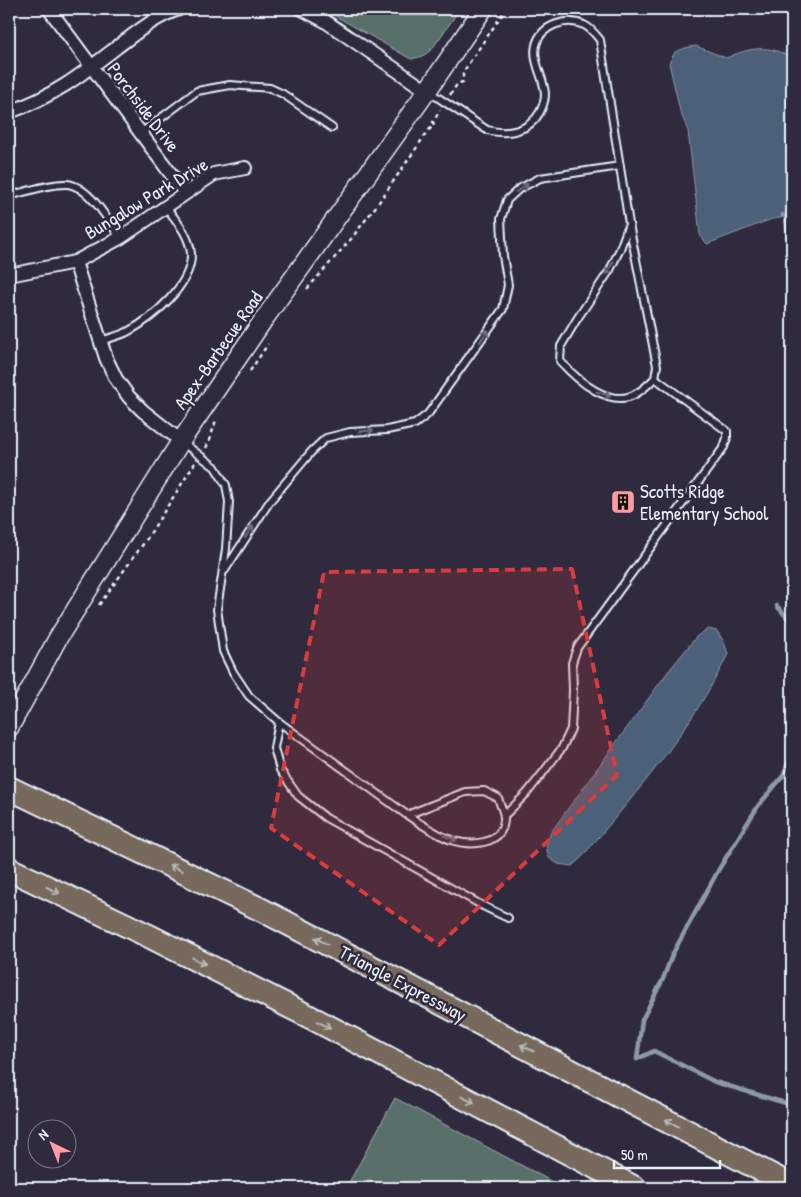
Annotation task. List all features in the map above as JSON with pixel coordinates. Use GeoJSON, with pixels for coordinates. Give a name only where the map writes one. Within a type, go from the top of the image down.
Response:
{"type":"FeatureCollection","features":[{"type":"Feature","properties":{"kind":"highway","name":"Triangle Expressway"},"geometry":{"type":"LineString","coordinates":[[9,788],[262,910],[792,1186]]}},
{"type":"Feature","properties":{"kind":"highway"},"geometry":{"type":"LineString","coordinates":[[9,870],[151,937],[310,1017],[635,1188]]}},
{"type":"Feature","properties":{"kind":"street","name":"Porchside Drive"},"geometry":{"type":"LineString","coordinates":[[49,9],[185,193]]}},
{"type":"Feature","properties":{"kind":"street"},"geometry":{"type":"LineString","coordinates":[[9,112],[43,99],[91,67],[152,22],[179,9]]}},
{"type":"Feature","properties":{"kind":"street"},"geometry":{"type":"LineString","coordinates":[[302,9],[325,21],[427,91]]}},
{"type":"Feature","properties":{"kind":"street","name":"Apex-Barbecue Road"},"geometry":{"type":"LineString","coordinates":[[12,734],[58,638],[181,441],[262,322],[427,91],[483,9]]}},
{"type":"Feature","properties":{"kind":"street","name":"Bungalow Park Drive"},"geometry":{"type":"LineString","coordinates":[[9,275],[75,262],[120,238],[214,174],[245,168]]}},
{"type":"Feature","properties":{"kind":"street"},"geometry":{"type":"LineString","coordinates":[[75,262],[106,358],[116,379],[128,396],[143,411],[181,441]]}},
{"type":"Feature","properties":{"kind":"lane"},"geometry":{"type":"LineString","coordinates":[[427,91],[486,130],[509,133],[525,128],[538,115],[545,96],[544,82],[535,57],[536,44],[549,27],[563,22],[575,22],[585,25],[600,40],[629,224],[657,366],[655,378],[636,394],[619,398],[596,392],[573,375],[560,361],[561,346],[576,319],[610,270],[629,224]]}},
{"type":"Feature","properties":{"kind":"lane"},"geometry":{"type":"LineString","coordinates":[[141,133],[197,91],[230,85],[270,88],[283,94],[332,128]]}},
{"type":"Feature","properties":{"kind":"lane"},"geometry":{"type":"LineString","coordinates":[[223,573],[270,501],[312,451],[326,438],[350,432],[387,430],[415,424],[428,414],[503,309],[508,285],[503,256],[501,219],[507,200],[519,189],[540,178],[620,166]]}},
{"type":"Feature","properties":{"kind":"lane"},"geometry":{"type":"LineString","coordinates":[[9,196],[66,184],[79,187],[91,197],[120,238]]}},
{"type":"Feature","properties":{"kind":"lane"},"geometry":{"type":"LineString","coordinates":[[101,341],[126,333],[146,320],[163,305],[182,283],[191,254],[187,238],[166,206]]}},
{"type":"Feature","properties":{"kind":"lane"},"geometry":{"type":"LineString","coordinates":[[504,816],[527,793],[542,774],[562,748],[571,729],[572,663],[578,648],[724,447],[727,431],[655,378]]}},
{"type":"Feature","properties":{"kind":"lane"},"geometry":{"type":"LineString","coordinates":[[181,441],[215,467],[226,485],[229,502],[226,549],[217,609],[223,651],[232,672],[249,696],[279,722],[407,815],[428,829],[452,840],[472,844],[493,840],[502,831],[505,819],[498,798],[484,791],[465,792],[407,815]]}},
{"type":"Feature","properties":{"kind":"lane"},"geometry":{"type":"LineString","coordinates":[[279,722],[274,748],[280,770],[298,796],[326,818],[483,906],[508,918]]}},
{"type":"Feature","properties":{"kind":"path"},"geometry":{"type":"LineString","coordinates":[[458,83],[463,82],[463,74],[467,66],[506,9]]}},
{"type":"Feature","properties":{"kind":"path"},"geometry":{"type":"LineString","coordinates":[[304,292],[361,226],[434,125],[433,122]]}},
{"type":"Feature","properties":{"kind":"path"},"geometry":{"type":"LineString","coordinates":[[246,376],[270,340]]}},
{"type":"Feature","properties":{"kind":"path"},"geometry":{"type":"LineString","coordinates":[[208,445],[217,417]]}},
{"type":"Feature","properties":{"kind":"path"},"geometry":{"type":"LineString","coordinates":[[98,606],[146,540],[189,473]]}},
{"type":"Feature","properties":{"kind":"path"},"geometry":{"type":"LineString","coordinates":[[9,754],[12,734]]}},
{"type":"Feature","properties":{"kind":"highlighted area"},"geometry":{"type":"Polygon","coordinates":[[[572,569],[617,775],[439,945],[271,828],[324,572],[572,569]]]}},
{"type":"Feature","properties":{"kind":"green space"},"geometry":{"type":"Polygon","coordinates":[[[323,9],[460,9],[432,49],[423,56],[411,59],[323,9]]]}},
{"type":"Feature","properties":{"kind":"green space"},"geometry":{"type":"Polygon","coordinates":[[[395,1098],[564,1188],[346,1188],[395,1098]]]}},
{"type":"Feature","properties":{"kind":"water"},"geometry":{"type":"Polygon","coordinates":[[[696,46],[726,58],[751,50],[768,49],[784,54],[792,59],[792,213],[786,217],[772,219],[707,244],[700,235],[688,131],[680,111],[669,63],[675,52],[696,46]]]}},
{"type":"Feature","properties":{"kind":"water"},"geometry":{"type":"Polygon","coordinates":[[[708,629],[717,631],[724,642],[728,654],[714,682],[697,709],[642,786],[581,858],[572,866],[558,864],[549,858],[546,846],[551,832],[667,673],[697,636],[708,629]]]}},
{"type":"Feature","properties":{"kind":"waterway"},"geometry":{"type":"LineString","coordinates":[[783,215],[786,217],[792,263]]}},
{"type":"Feature","properties":{"kind":"waterway"},"geometry":{"type":"LineString","coordinates":[[777,606],[792,623]]}},
{"type":"Feature","properties":{"kind":"waterway"},"geometry":{"type":"LineString","coordinates":[[637,1059],[642,1020],[663,979],[672,955],[719,869],[758,806],[783,776],[792,752]]}},
{"type":"Feature","properties":{"kind":"waterway"},"geometry":{"type":"LineString","coordinates":[[637,1059],[654,1051],[715,1082],[792,1105]]}},
{"type":"Feature","properties":{"kind":"waterway"},"geometry":{"type":"LineString","coordinates":[[560,1188],[562,1182]]}},
{"type":"Feature","properties":{"kind":"place","name":"Scotts Ridge Elementary School"},"geometry":{"type":"Point","coordinates":[623,502]}}]}
